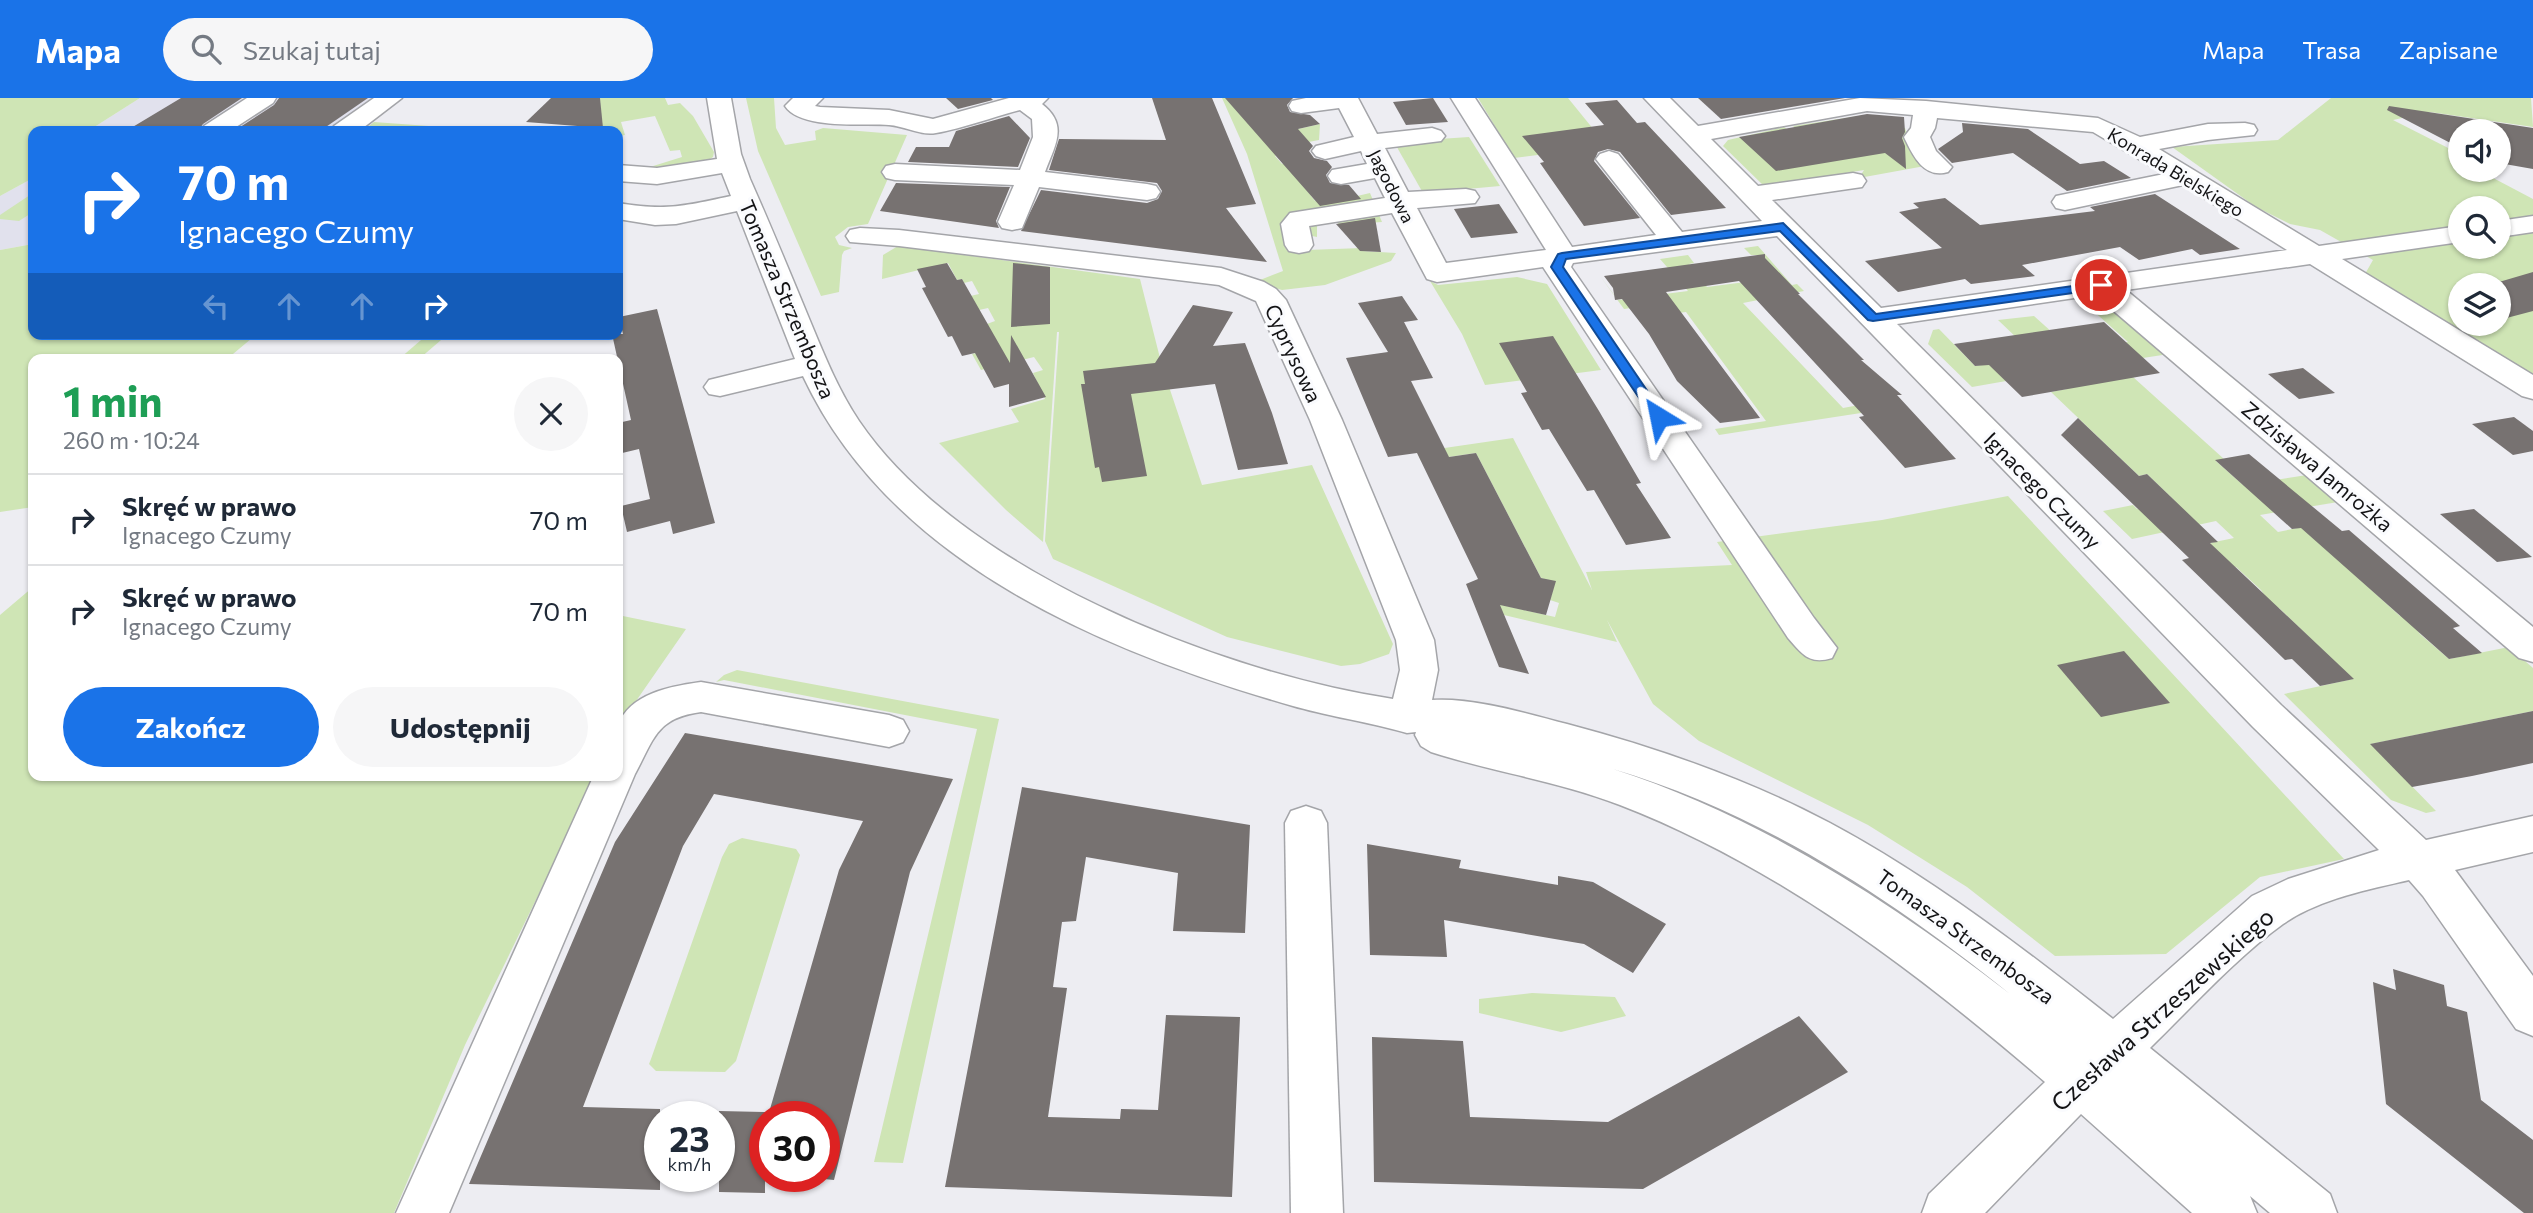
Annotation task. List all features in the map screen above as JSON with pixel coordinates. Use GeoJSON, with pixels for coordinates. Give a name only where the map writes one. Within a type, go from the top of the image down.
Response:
{"type":"FeatureCollection","features":[{"type":"Feature","properties":{"kind":"street"},"geometry":{"type":"LineString","coordinates":[[222,126],[264,98]]}},
{"type":"Feature","properties":{"kind":"street"},"geometry":{"type":"LineString","coordinates":[[350,126],[390,98]]}},
{"type":"Feature","properties":{"kind":"street"},"geometry":{"type":"LineString","coordinates":[[811,98],[797,106],[816,113],[900,119],[922,126],[934,126],[1030,100],[1044,117],[1046,137],[1012,222]]}},
{"type":"Feature","properties":{"kind":"street"},"geometry":{"type":"LineString","coordinates":[[1463,98],[1562,257]]}},
{"type":"Feature","properties":{"kind":"street","name":"Ignacego Czumy"},"geometry":{"type":"LineString","coordinates":[[1656,98],[2267,716],[2418,860],[2440,883],[2533,1014]]}},
{"type":"Feature","properties":{"kind":"street","name":"Tomasza Strzembosza"},"geometry":{"type":"LineString","coordinates":[[708,101],[813,364],[845,425],[893,483],[934,520],[1016,576],[1124,631],[1200,663],[1335,703],[1407,718],[1442,714],[1592,747],[1725,792],[1801,828],[1881,873],[1929,905],[2115,1049],[2311,1213]]}},
{"type":"Feature","properties":{"kind":"street"},"geometry":{"type":"LineString","coordinates":[[1311,112],[1350,104]]}},
{"type":"Feature","properties":{"kind":"street","name":"Jagodowa"},"geometry":{"type":"LineString","coordinates":[[1350,104],[1386,175],[1408,235],[1437,273],[1562,257]]}},
{"type":"Feature","properties":{"kind":"street","name":"Konrada Bielskiego"},"geometry":{"type":"LineString","coordinates":[[1691,135],[1867,104],[2098,125],[2137,145],[2533,389]]}},
{"type":"Feature","properties":{"kind":"street"},"geometry":{"type":"LineString","coordinates":[[1926,108],[1923,128],[1917,137],[1920,147],[1939,167]]}},
{"type":"Feature","properties":{"kind":"street"},"geometry":{"type":"LineString","coordinates":[[2137,145],[2208,132],[2245,131]]}},
{"type":"Feature","properties":{"kind":"street"},"geometry":{"type":"LineString","coordinates":[[1299,245],[1295,224],[1300,219],[1386,175],[1432,136]]}},
{"type":"Feature","properties":{"kind":"street"},"geometry":{"type":"LineString","coordinates":[[623,173],[657,176],[730,159]]}},
{"type":"Feature","properties":{"kind":"street"},"geometry":{"type":"LineString","coordinates":[[1609,159],[1675,241]]}},
{"type":"Feature","properties":{"kind":"street"},"geometry":{"type":"LineString","coordinates":[[1386,175],[1337,170],[1386,175],[1466,197]]}},
{"type":"Feature","properties":{"kind":"street"},"geometry":{"type":"LineString","coordinates":[[895,172],[1031,178],[1147,191]]}},
{"type":"Feature","properties":{"kind":"street"},"geometry":{"type":"LineString","coordinates":[[2065,202],[2185,177]]}},
{"type":"Feature","properties":{"kind":"street"},"geometry":{"type":"LineString","coordinates":[[1751,195],[1853,181]]}},
{"type":"Feature","properties":{"kind":"street"},"geometry":{"type":"LineString","coordinates":[[623,212],[655,217],[676,216],[746,201]]}},
{"type":"Feature","properties":{"kind":"street"},"geometry":{"type":"LineString","coordinates":[[2511,227],[2533,224]]}},
{"type":"Feature","properties":{"kind":"street"},"geometry":{"type":"LineString","coordinates":[[1562,257],[1783,227]]}},
{"type":"Feature","properties":{"kind":"street"},"geometry":{"type":"LineString","coordinates":[[1408,235],[1440,238],[1469,251],[1505,245],[1500,237]]}},
{"type":"Feature","properties":{"kind":"street","name":"Cyprysowa"},"geometry":{"type":"LineString","coordinates":[[860,236],[899,238],[1220,277],[1251,286],[1265,294],[1271,300],[1326,420],[1403,604],[1421,657],[1421,668],[1407,718]]}},
{"type":"Feature","properties":{"kind":"street"},"geometry":{"type":"LineString","coordinates":[[1873,318],[2448,236]]}},
{"type":"Feature","properties":{"kind":"street"},"geometry":{"type":"LineString","coordinates":[[1562,257],[1557,267],[1801,628],[1818,648]]}},
{"type":"Feature","properties":{"kind":"street","name":"Zdzisława Jamrożka"},"geometry":{"type":"LineString","coordinates":[[2101,285],[2533,648]]}},
{"type":"Feature","properties":{"kind":"street"},"geometry":{"type":"LineString","coordinates":[[720,387],[813,364]]}},
{"type":"Feature","properties":{"kind":"street"},"geometry":{"type":"LineString","coordinates":[[1421,668],[1477,720]]}},
{"type":"Feature","properties":{"kind":"street"},"geometry":{"type":"LineString","coordinates":[[623,758],[639,724],[656,707],[678,699],[701,696],[889,731]]}},
{"type":"Feature","properties":{"kind":"street","name":"Tomasza Strzembosza"},"geometry":{"type":"LineString","coordinates":[[1407,718],[1445,741],[1582,774],[1655,801],[1773,859],[1893,933],[1957,982],[2079,1082],[2231,1213]]}},
{"type":"Feature","properties":{"kind":"street"},"geometry":{"type":"LineString","coordinates":[[422,1213],[612,781]]}},
{"type":"Feature","properties":{"kind":"street"},"geometry":{"type":"LineString","coordinates":[[1306,823],[1317,1213]]}},
{"type":"Feature","properties":{"kind":"street","name":"Czesława Strzeszewskiego"},"geometry":{"type":"LineString","coordinates":[[1948,1213],[2079,1082],[2233,939],[2268,911],[2324,885],[2533,834]]}},
{"type":"Feature","properties":{"kind":"shaded area"},"geometry":{"type":"Polygon","coordinates":[[[140,98],[375,98],[335,126],[96,126],[140,98]]]}},
{"type":"Feature","properties":{"kind":"shaded area"},"geometry":{"type":"Polygon","coordinates":[[[28,181],[28,245],[0,250],[0,196],[28,181]]]}},
{"type":"Feature","properties":{"kind":"green space"},"geometry":{"type":"Polygon","coordinates":[[[0,98],[140,98],[96,126],[28,126],[28,181],[0,196],[0,98]]]}},
{"type":"Feature","properties":{"kind":"green space"},"geometry":{"type":"Polygon","coordinates":[[[600,98],[665,98],[668,105],[680,103],[693,116],[714,152],[713,157],[702,164],[699,162],[663,168],[650,167],[682,157],[680,150],[670,151],[655,116],[621,122],[622,126],[601,126],[600,98]]]}},
{"type":"Feature","properties":{"kind":"green space"},"geometry":{"type":"Polygon","coordinates":[[[746,98],[774,98],[776,128],[785,145],[816,140],[815,131],[823,128],[907,135],[868,224],[848,227],[835,237],[839,245],[852,248],[844,251],[842,255],[839,292],[821,296],[758,151],[746,98]]]}},
{"type":"Feature","properties":{"kind":"green space"},"geometry":{"type":"Polygon","coordinates":[[[1222,98],[1250,98],[1285,132],[1320,124],[1319,140],[1293,145],[1275,156],[1282,164],[1286,163],[1315,201],[1319,200],[1323,204],[1370,193],[1382,222],[1339,225],[1317,222],[1317,237],[1312,236],[1307,250],[1362,248],[1362,251],[1396,253],[1391,261],[1325,285],[1282,290],[1255,282],[1283,271],[1247,154],[1222,98]]]}},
{"type":"Feature","properties":{"kind":"green space"},"geometry":{"type":"Polygon","coordinates":[[[1478,98],[1568,98],[1607,146],[1514,158],[1478,98]]]}},
{"type":"Feature","properties":{"kind":"green space"},"geometry":{"type":"Polygon","coordinates":[[[2331,98],[2531,98],[2533,127],[2511,124],[2511,119],[2478,119],[2430,112],[2393,120],[2448,148],[2448,182],[2501,182],[2533,199],[2533,376],[2467,336],[2511,336],[2511,273],[2448,273],[2448,324],[2365,274],[2373,260],[2320,230],[2290,224],[2256,207],[2172,147],[2278,140],[2331,98]]]}},
{"type":"Feature","properties":{"kind":"green space"},"geometry":{"type":"Polygon","coordinates":[[[1865,115],[1882,125],[1905,128],[1915,157],[1925,166],[1859,178],[1864,170],[1765,187],[1723,146],[1728,140],[1784,127],[1789,131],[1797,129],[1793,126],[1865,115]]]}},
{"type":"Feature","properties":{"kind":"green space"},"geometry":{"type":"Polygon","coordinates":[[[374,122],[429,126],[369,126],[374,122]]]}},
{"type":"Feature","properties":{"kind":"green space"},"geometry":{"type":"Polygon","coordinates":[[[1469,137],[1500,186],[1423,193],[1394,142],[1469,137]]]}},
{"type":"Feature","properties":{"kind":"green space"},"geometry":{"type":"Polygon","coordinates":[[[28,196],[28,215],[19,221],[0,219],[0,215],[28,196]]]}},
{"type":"Feature","properties":{"kind":"green space"},"geometry":{"type":"Polygon","coordinates":[[[28,245],[28,340],[250,340],[233,354],[28,354],[28,508],[0,512],[0,250],[28,245]]]}},
{"type":"Feature","properties":{"kind":"green space"},"geometry":{"type":"Polygon","coordinates":[[[898,246],[1140,279],[1162,366],[1202,485],[1312,465],[1393,644],[1389,654],[1360,664],[1341,666],[1227,637],[1053,559],[1045,541],[1059,332],[1043,542],[1006,510],[939,443],[1019,422],[1011,409],[1045,399],[1033,373],[1043,370],[1034,357],[981,370],[972,354],[997,348],[987,324],[995,321],[988,308],[943,318],[936,304],[979,294],[972,281],[964,283],[962,279],[957,280],[948,263],[882,279],[883,255],[898,246]]]}},
{"type":"Feature","properties":{"kind":"green space"},"geometry":{"type":"Polygon","coordinates":[[[1758,246],[1792,285],[1797,284],[1804,291],[1743,303],[1843,408],[1892,399],[1900,407],[1719,435],[1715,429],[1766,421],[1686,312],[1638,318],[1631,308],[1624,309],[1600,276],[1618,300],[1688,291],[1660,259],[1688,255],[1694,263],[1689,264],[1707,287],[1776,278],[1757,255],[1751,255],[1744,248],[1758,246]]]}},
{"type":"Feature","properties":{"kind":"green space"},"geometry":{"type":"Polygon","coordinates":[[[1517,277],[1547,284],[1601,370],[1485,385],[1462,334],[1430,281],[1438,285],[1517,277]]]}},
{"type":"Feature","properties":{"kind":"green space"},"geometry":{"type":"Polygon","coordinates":[[[2096,307],[2123,316],[2169,354],[2123,361],[2133,377],[2224,459],[2216,461],[2243,485],[2307,475],[2338,502],[2260,515],[2278,532],[2302,527],[2400,616],[2406,615],[2420,634],[2449,659],[2509,647],[2533,668],[2533,711],[2371,744],[2436,811],[2426,813],[2391,800],[2284,694],[2353,679],[2279,608],[2273,609],[2261,590],[2236,567],[2230,568],[2210,543],[2234,538],[2216,521],[2132,539],[2103,511],[2133,505],[2137,509],[2175,501],[2147,474],[2139,476],[2051,392],[2067,389],[2029,377],[1972,387],[1928,344],[1933,330],[1939,329],[1975,366],[2037,357],[1998,320],[2034,316],[2073,351],[2128,342],[2090,308],[2096,307]]]}},
{"type":"Feature","properties":{"kind":"green space"},"geometry":{"type":"Polygon","coordinates":[[[421,340],[441,340],[425,354],[405,354],[421,340]]]}},
{"type":"Feature","properties":{"kind":"green space"},"geometry":{"type":"Polygon","coordinates":[[[1513,438],[1592,590],[1586,572],[1732,565],[1717,542],[1882,520],[2008,496],[2344,859],[2260,877],[2166,954],[2055,956],[1967,887],[1868,825],[1699,741],[1653,704],[1607,620],[1617,642],[1504,615],[1498,604],[1555,617],[1559,603],[1550,600],[1555,582],[1541,578],[1476,453],[1421,461],[1417,452],[1513,438]]]}},
{"type":"Feature","properties":{"kind":"green space"},"geometry":{"type":"Polygon","coordinates":[[[28,591],[28,781],[594,781],[465,1045],[394,1213],[0,1213],[0,615],[28,591]]]}},
{"type":"Feature","properties":{"kind":"green space"},"geometry":{"type":"Polygon","coordinates":[[[623,616],[686,629],[623,722],[623,616]]]}},
{"type":"Feature","properties":{"kind":"green space"},"geometry":{"type":"Polygon","coordinates":[[[737,670],[999,719],[903,1163],[874,1162],[977,729],[724,680],[716,682],[724,675],[737,670]]]}},
{"type":"Feature","properties":{"kind":"green space"},"geometry":{"type":"Polygon","coordinates":[[[742,838],[796,849],[800,855],[736,1061],[725,1072],[656,1071],[649,1064],[722,857],[729,844],[742,838]]]}},
{"type":"Feature","properties":{"kind":"green space"},"geometry":{"type":"Polygon","coordinates":[[[1532,993],[1615,997],[1626,1016],[1561,1032],[1479,1013],[1479,999],[1532,993]]]}},
{"type":"Feature","properties":{"kind":"building"},"geometry":{"type":"Polygon","coordinates":[[[181,98],[242,98],[202,126],[134,126],[181,98]]]}},
{"type":"Feature","properties":{"kind":"building"},"geometry":{"type":"Polygon","coordinates":[[[279,98],[368,98],[327,126],[242,126],[274,105],[279,98]]]}},
{"type":"Feature","properties":{"kind":"building"},"geometry":{"type":"Polygon","coordinates":[[[551,98],[600,98],[603,126],[526,122],[551,98]]]}},
{"type":"Feature","properties":{"kind":"building"},"geometry":{"type":"Polygon","coordinates":[[[946,98],[991,98],[993,100],[958,109],[946,98]]]}},
{"type":"Feature","properties":{"kind":"building"},"geometry":{"type":"Polygon","coordinates":[[[1152,98],[1212,98],[1256,204],[1226,208],[1267,262],[1021,231],[1041,190],[1147,203],[1158,199],[1162,191],[1157,183],[1049,170],[1059,139],[1166,140],[1152,98]]]}},
{"type":"Feature","properties":{"kind":"building"},"geometry":{"type":"Polygon","coordinates":[[[1225,98],[1293,98],[1287,105],[1290,112],[1310,115],[1320,124],[1298,129],[1313,146],[1309,151],[1314,158],[1327,161],[1332,167],[1326,175],[1330,183],[1349,185],[1361,199],[1320,206],[1225,98]]]}},
{"type":"Feature","properties":{"kind":"building"},"geometry":{"type":"Polygon","coordinates":[[[1433,98],[1448,122],[1406,125],[1393,102],[1433,98]]]}},
{"type":"Feature","properties":{"kind":"building"},"geometry":{"type":"Polygon","coordinates":[[[1698,98],[1845,98],[1721,119],[1698,98]]]}},
{"type":"Feature","properties":{"kind":"building"},"geometry":{"type":"Polygon","coordinates":[[[1617,100],[1637,123],[1645,122],[1726,208],[1671,215],[1620,152],[1608,149],[1598,152],[1594,161],[1640,218],[1584,226],[1540,163],[1544,162],[1522,136],[1604,125],[1585,103],[1617,100]]]}},
{"type":"Feature","properties":{"kind":"building"},"geometry":{"type":"Polygon","coordinates":[[[2389,106],[2474,119],[2448,119],[2448,142],[2387,110],[2389,106]]]}},
{"type":"Feature","properties":{"kind":"building"},"geometry":{"type":"Polygon","coordinates":[[[1867,114],[1904,117],[1905,132],[1902,138],[1906,169],[1885,153],[1776,171],[1739,137],[1867,114]]]}},
{"type":"Feature","properties":{"kind":"building"},"geometry":{"type":"Polygon","coordinates":[[[1009,116],[1030,138],[1018,167],[908,162],[916,147],[949,147],[956,131],[1009,116]]]}},
{"type":"Feature","properties":{"kind":"building"},"geometry":{"type":"Polygon","coordinates":[[[1962,123],[2028,129],[2080,164],[2104,161],[2131,178],[2067,191],[2013,153],[1952,163],[1938,149],[1963,132],[1962,123]]]}},
{"type":"Feature","properties":{"kind":"building"},"geometry":{"type":"Polygon","coordinates":[[[2511,125],[2533,128],[2533,169],[2511,165],[2511,125]]]}},
{"type":"Feature","properties":{"kind":"building"},"geometry":{"type":"Polygon","coordinates":[[[896,183],[1010,187],[996,221],[999,228],[880,211],[896,183]]]}},
{"type":"Feature","properties":{"kind":"building"},"geometry":{"type":"Polygon","coordinates":[[[2155,194],[2240,249],[2200,255],[2192,249],[2139,260],[2120,247],[2022,265],[2035,276],[1971,284],[1965,279],[1898,292],[1865,261],[1942,248],[1899,212],[1919,208],[1913,203],[1945,198],[1980,225],[2095,211],[2090,207],[2155,194]]]}},
{"type":"Feature","properties":{"kind":"building"},"geometry":{"type":"Polygon","coordinates":[[[1499,204],[1518,233],[1471,238],[1454,209],[1499,204]]]}},
{"type":"Feature","properties":{"kind":"building"},"geometry":{"type":"Polygon","coordinates":[[[1375,218],[1381,252],[1360,251],[1336,224],[1375,218]]]}},
{"type":"Feature","properties":{"kind":"building"},"geometry":{"type":"Polygon","coordinates":[[[1765,254],[1765,258],[1798,294],[1864,360],[1861,360],[1902,395],[1897,395],[1956,459],[1905,468],[1859,417],[1864,416],[1739,281],[1666,292],[1760,418],[1720,423],[1677,381],[1649,334],[1622,299],[1615,300],[1613,288],[1604,276],[1765,254]]]}},
{"type":"Feature","properties":{"kind":"building"},"geometry":{"type":"Polygon","coordinates":[[[947,263],[957,280],[962,279],[1010,363],[1011,335],[1046,397],[1009,407],[1009,384],[994,388],[975,353],[962,356],[952,336],[948,337],[922,288],[926,287],[917,269],[947,263]]]}},
{"type":"Feature","properties":{"kind":"building"},"geometry":{"type":"Polygon","coordinates":[[[1013,263],[1050,267],[1050,324],[1011,327],[1013,263]]]}},
{"type":"Feature","properties":{"kind":"building"},"geometry":{"type":"Polygon","coordinates":[[[2533,272],[2533,311],[2511,317],[2511,278],[2533,272]]]}},
{"type":"Feature","properties":{"kind":"building"},"geometry":{"type":"Polygon","coordinates":[[[1402,296],[1418,320],[1404,322],[1433,378],[1411,381],[1449,457],[1476,453],[1541,578],[1556,581],[1546,615],[1500,605],[1529,674],[1499,667],[1466,584],[1478,579],[1417,453],[1388,457],[1346,358],[1388,352],[1358,303],[1402,296]]]}},
{"type":"Feature","properties":{"kind":"building"},"geometry":{"type":"Polygon","coordinates":[[[1193,305],[1233,312],[1213,346],[1245,343],[1288,464],[1238,470],[1215,384],[1131,394],[1147,476],[1102,482],[1099,467],[1095,468],[1081,384],[1085,384],[1083,371],[1155,363],[1193,305]]]}},
{"type":"Feature","properties":{"kind":"building"},"geometry":{"type":"Polygon","coordinates":[[[657,309],[715,523],[673,534],[670,521],[627,532],[623,506],[650,499],[639,449],[623,453],[623,422],[631,420],[623,384],[623,354],[616,354],[613,340],[623,340],[623,316],[657,309]]]}},
{"type":"Feature","properties":{"kind":"building"},"geometry":{"type":"Polygon","coordinates":[[[2104,322],[2160,373],[2022,397],[1989,365],[1975,366],[1954,344],[2104,322]]]}},
{"type":"Feature","properties":{"kind":"building"},"geometry":{"type":"Polygon","coordinates":[[[1553,336],[1641,483],[1636,484],[1671,538],[1626,545],[1594,490],[1587,491],[1549,429],[1542,430],[1521,393],[1527,392],[1499,343],[1553,336]]]}},
{"type":"Feature","properties":{"kind":"building"},"geometry":{"type":"Polygon","coordinates":[[[2303,368],[2335,393],[2299,399],[2268,374],[2303,368]]]}},
{"type":"Feature","properties":{"kind":"building"},"geometry":{"type":"Polygon","coordinates":[[[2514,417],[2533,431],[2533,451],[2513,455],[2472,424],[2514,417]]]}},
{"type":"Feature","properties":{"kind":"building"},"geometry":{"type":"Polygon","coordinates":[[[2078,418],[2139,476],[2147,474],[2218,542],[2210,543],[2354,679],[2320,686],[2292,659],[2285,660],[2182,560],[2189,558],[2061,435],[2078,418]]]}},
{"type":"Feature","properties":{"kind":"building"},"geometry":{"type":"Polygon","coordinates":[[[2249,454],[2342,531],[2349,530],[2460,626],[2453,628],[2482,653],[2449,659],[2301,528],[2292,529],[2215,460],[2249,454]]]}},
{"type":"Feature","properties":{"kind":"building"},"geometry":{"type":"Polygon","coordinates":[[[2474,509],[2532,557],[2497,562],[2440,514],[2474,509]]]}},
{"type":"Feature","properties":{"kind":"building"},"geometry":{"type":"Polygon","coordinates":[[[2124,651],[2170,703],[2101,717],[2057,665],[2124,651]]]}},
{"type":"Feature","properties":{"kind":"building"},"geometry":{"type":"Polygon","coordinates":[[[2533,711],[2533,763],[2472,776],[2412,787],[2370,744],[2533,711]]]}},
{"type":"Feature","properties":{"kind":"building"},"geometry":{"type":"Polygon","coordinates":[[[685,733],[953,779],[910,872],[840,1156],[840,1101],[772,1101],[839,870],[863,821],[714,794],[683,846],[583,1107],[644,1109],[644,1189],[469,1184],[615,842],[685,733]]]}},
{"type":"Feature","properties":{"kind":"building"},"geometry":{"type":"Polygon","coordinates":[[[1022,787],[1250,825],[1245,933],[1173,931],[1178,873],[1086,857],[1076,921],[1062,922],[1053,987],[1067,988],[1048,1117],[1120,1119],[1121,1109],[1158,1110],[1166,1015],[1240,1017],[1232,1197],[945,1187],[1022,787]]]}},
{"type":"Feature","properties":{"kind":"building"},"geometry":{"type":"Polygon","coordinates":[[[1367,844],[1461,860],[1459,868],[1558,885],[1558,876],[1593,882],[1666,924],[1633,973],[1584,944],[1444,920],[1447,957],[1370,955],[1367,844]]]}},
{"type":"Feature","properties":{"kind":"building"},"geometry":{"type":"Polygon","coordinates":[[[2393,969],[2444,985],[2447,1006],[2467,1012],[2481,1100],[2533,1140],[2533,1213],[2524,1213],[2386,1104],[2373,982],[2396,990],[2393,969]]]}},
{"type":"Feature","properties":{"kind":"building"},"geometry":{"type":"Polygon","coordinates":[[[1799,1016],[1848,1072],[1643,1189],[1374,1182],[1372,1037],[1463,1041],[1470,1117],[1608,1122],[1799,1016]]]}},
{"type":"Feature","properties":{"kind":"building"},"geometry":{"type":"Polygon","coordinates":[[[735,1111],[749,1112],[749,1192],[765,1193],[719,1192],[735,1192],[735,1111]]]}},
{"type":"Feature","properties":{"kind":"route"},"geometry":{"type":"LineString","coordinates":[[1659,417],[1557,267],[1562,257],[1783,227],[1873,318],[2101,285]]}}]}
